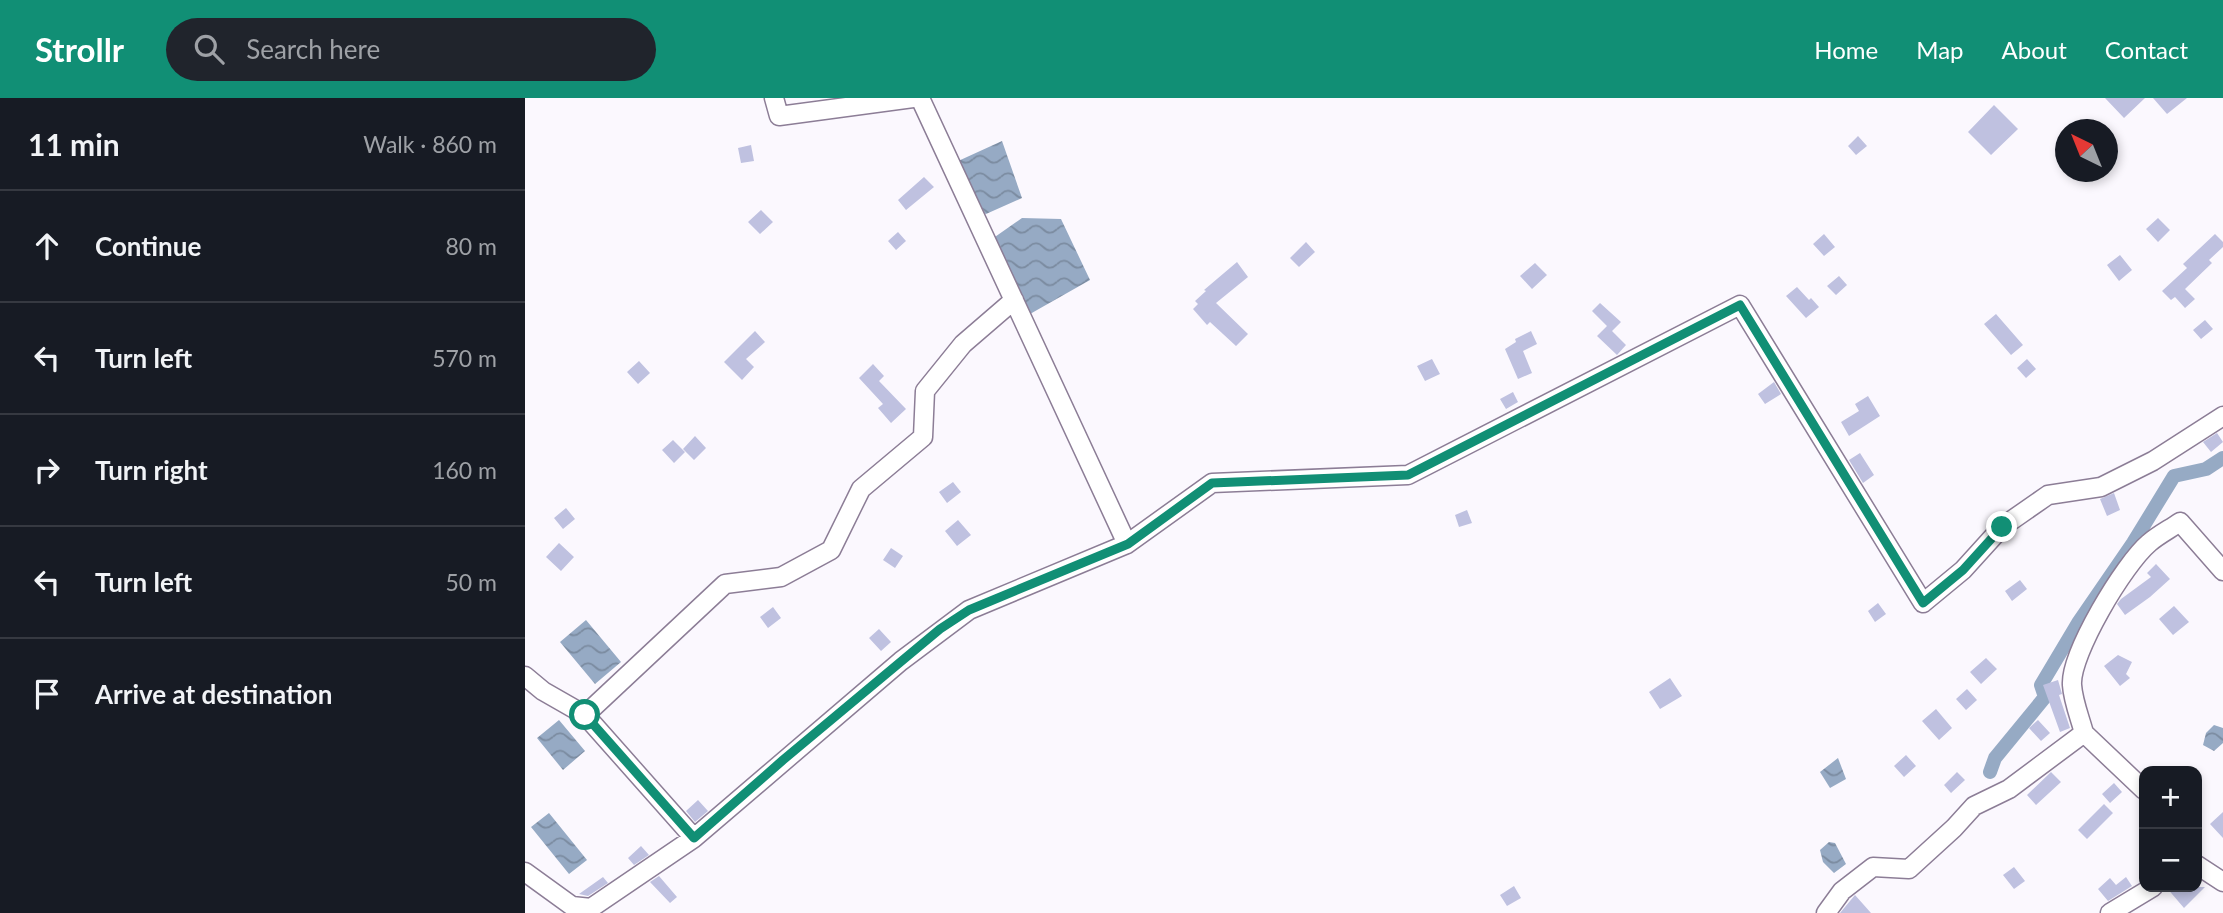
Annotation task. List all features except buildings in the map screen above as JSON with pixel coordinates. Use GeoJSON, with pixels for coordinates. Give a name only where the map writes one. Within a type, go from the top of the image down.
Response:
{"type":"FeatureCollection","features":[{"type":"Feature","properties":{"kind":"street"},"geometry":{"type":"LineString","coordinates":[[774,98],[779,116],[913,98]]}},
{"type":"Feature","properties":{"kind":"street"},"geometry":{"type":"LineString","coordinates":[[920,98],[1128,544]]}},
{"type":"Feature","properties":{"kind":"street"},"geometry":{"type":"LineString","coordinates":[[585,715],[725,584],[781,577],[831,550],[861,489],[923,437],[925,391],[963,344],[1014,300]]}},
{"type":"Feature","properties":{"kind":"street"},"geometry":{"type":"LineString","coordinates":[[525,872],[572,910],[591,908],[694,838],[901,661],[969,610],[1128,544],[1212,483],[1408,475],[1740,305],[1923,603],[1963,570],[2002,527],[2048,495],[2101,487],[2153,461],[2223,416]]}},
{"type":"Feature","properties":{"kind":"street"},"geometry":{"type":"LineString","coordinates":[[2139,785],[2084,733],[2072,684],[2079,652],[2127,569],[2147,544],[2180,522],[2223,571]]}},
{"type":"Feature","properties":{"kind":"street"},"geometry":{"type":"LineString","coordinates":[[525,676],[543,691],[585,715],[694,838]]}},
{"type":"Feature","properties":{"kind":"street"},"geometry":{"type":"LineString","coordinates":[[1826,913],[1842,891],[1873,867],[1909,869],[1974,806],[2009,789],[2084,733]]}},
{"type":"Feature","properties":{"kind":"street"},"geometry":{"type":"LineString","coordinates":[[2202,868],[2223,883]]}},
{"type":"Feature","properties":{"kind":"street"},"geometry":{"type":"LineString","coordinates":[[2110,913],[2145,892]]}},
{"type":"Feature","properties":{"kind":"water"},"geometry":{"type":"Polygon","coordinates":[[[1002,141],[1022,198],[986,214],[977,211],[956,162],[1002,141]]]}},
{"type":"Feature","properties":{"kind":"water"},"geometry":{"type":"Polygon","coordinates":[[[1022,218],[1061,219],[1090,280],[1030,314],[992,239],[1022,218]]]}},
{"type":"Feature","properties":{"kind":"water"},"geometry":{"type":"Polygon","coordinates":[[[586,620],[621,662],[595,684],[560,642],[586,620]]]}},
{"type":"Feature","properties":{"kind":"water"},"geometry":{"type":"Polygon","coordinates":[[[559,720],[585,751],[563,770],[537,738],[559,720]]]}},
{"type":"Feature","properties":{"kind":"water"},"geometry":{"type":"Polygon","coordinates":[[[2214,725],[2223,728],[2223,743],[2214,751],[2203,745],[2206,733],[2214,725]]]}},
{"type":"Feature","properties":{"kind":"water"},"geometry":{"type":"Polygon","coordinates":[[[1838,758],[1846,779],[1830,788],[1820,772],[1838,758]]]}},
{"type":"Feature","properties":{"kind":"water"},"geometry":{"type":"Polygon","coordinates":[[[549,813],[587,860],[569,874],[531,827],[549,813]]]}},
{"type":"Feature","properties":{"kind":"water"},"geometry":{"type":"Polygon","coordinates":[[[1829,842],[1835,843],[1846,864],[1834,873],[1823,862],[1820,850],[1829,842]]]}},
{"type":"Feature","properties":{"kind":"waterway"},"geometry":{"type":"LineString","coordinates":[[1990,772],[1995,758],[2045,697],[2041,685],[2174,476],[2206,469],[2223,458]]}},
{"type":"Feature","properties":{"kind":"route"},"geometry":{"type":"LineString","coordinates":[[585,715],[694,838],[940,629],[969,610],[1128,544],[1212,483],[1408,475],[1740,305],[1923,603],[1963,570],[2002,527]]}}]}
